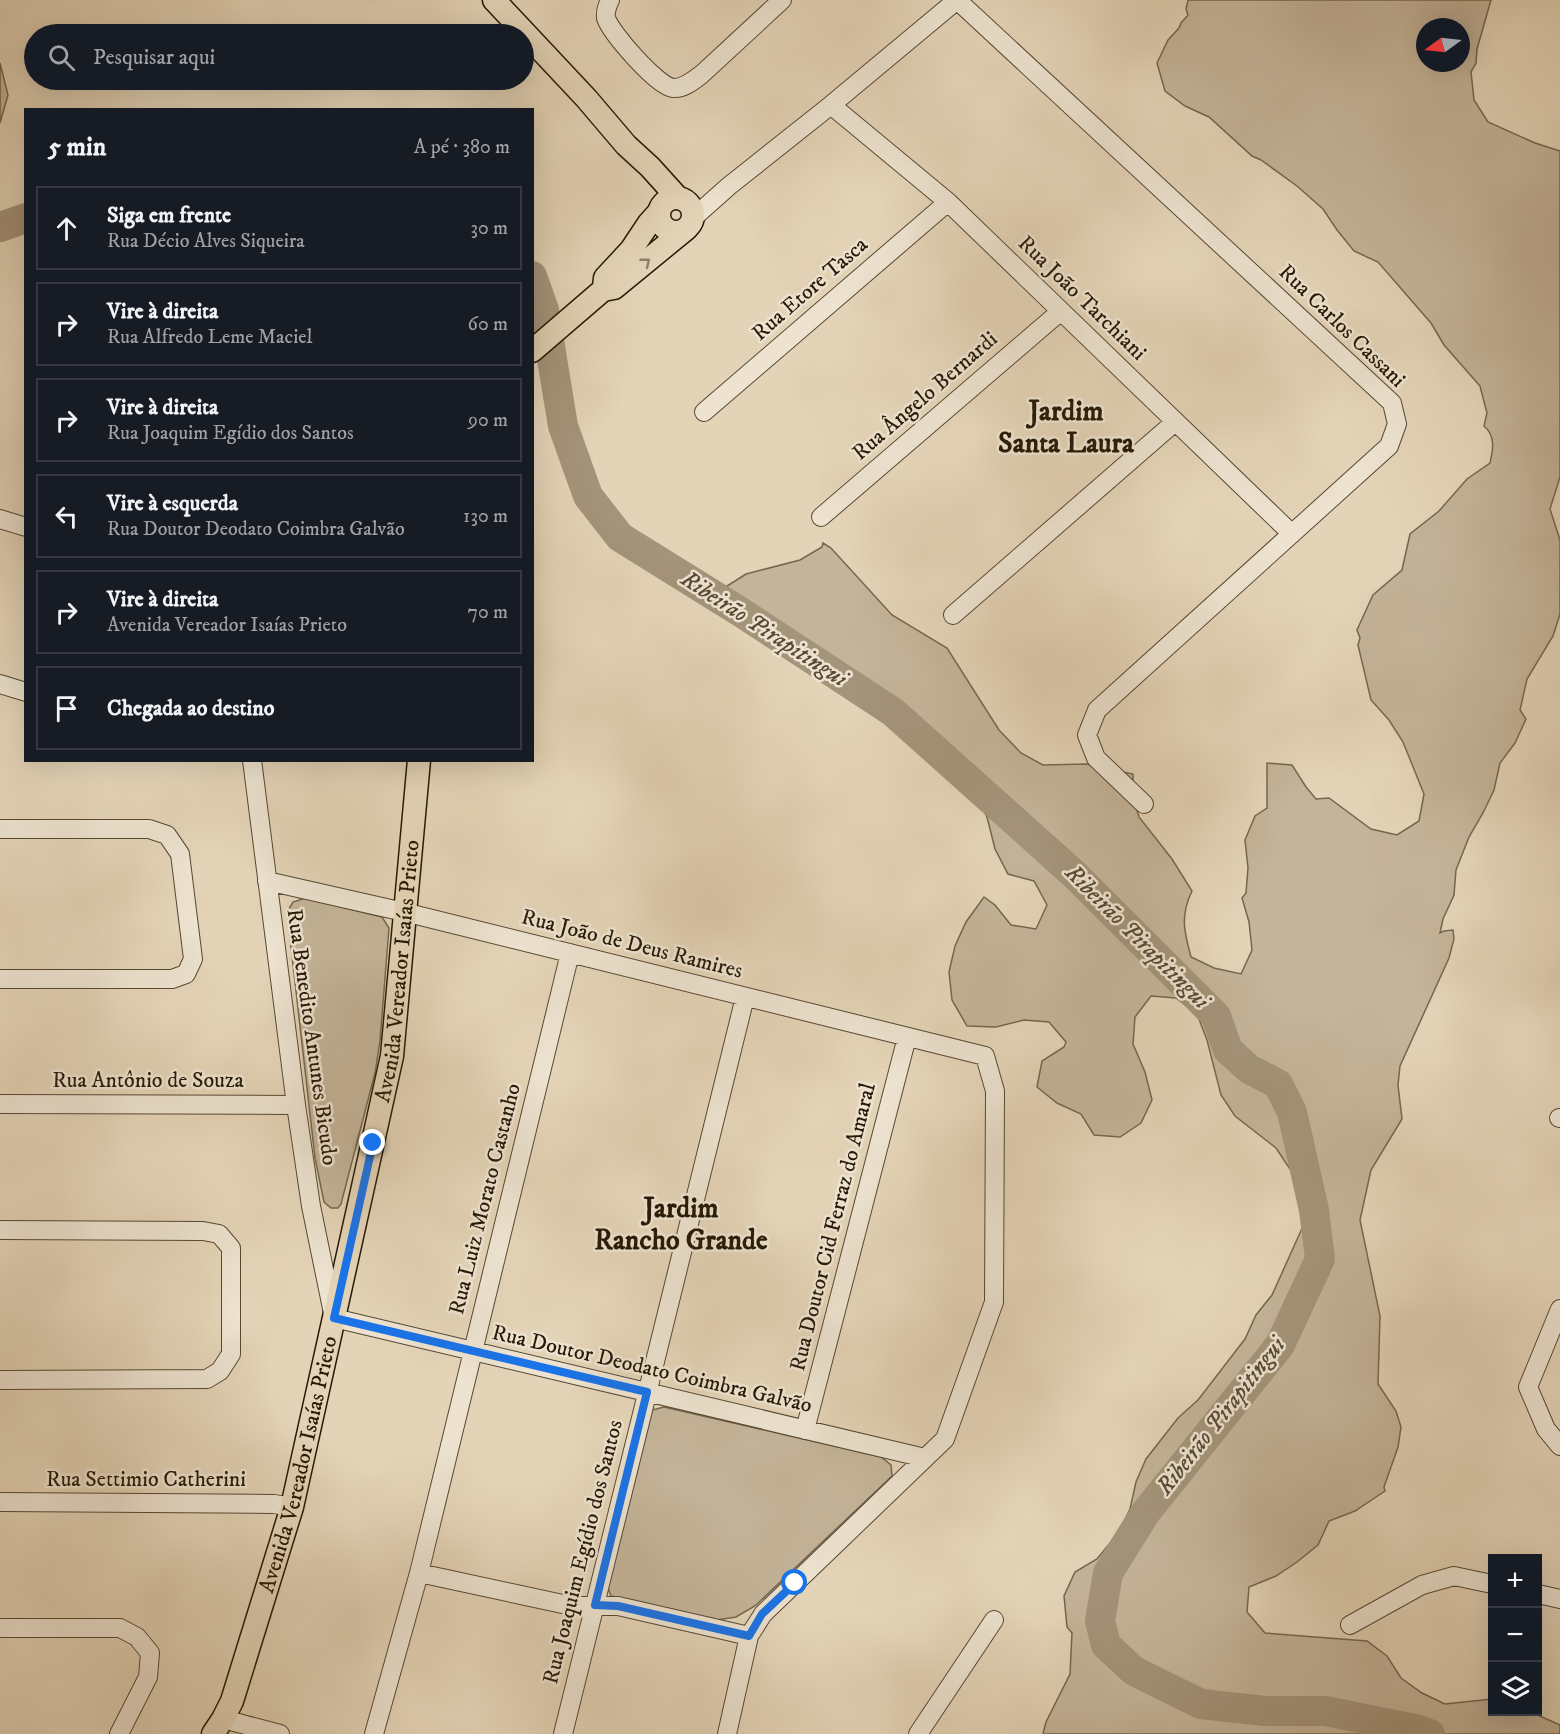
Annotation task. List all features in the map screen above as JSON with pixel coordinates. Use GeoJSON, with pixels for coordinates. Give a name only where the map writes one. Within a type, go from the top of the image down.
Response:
{"type":"FeatureCollection","features":[{"type":"Feature","properties":{"kind":"main road"},"geometry":{"type":"LineString","coordinates":[[494,0],[517,24]]}},
{"type":"Feature","properties":{"kind":"main road"},"geometry":{"type":"LineString","coordinates":[[534,42],[626,145],[650,167],[677,211]]}},
{"type":"Feature","properties":{"kind":"main road"},"geometry":{"type":"LineString","coordinates":[[534,349],[598,294],[614,288],[677,211]]}},
{"type":"Feature","properties":{"kind":"main road"},"geometry":{"type":"LineString","coordinates":[[598,294],[605,278],[631,250],[649,223],[677,211]]}},
{"type":"Feature","properties":{"kind":"main road","name":"Avenida Vereador Isaías Prieto"},"geometry":{"type":"LineString","coordinates":[[218,1727],[232,1701],[292,1507],[392,1056],[419,762]]}},
{"type":"Feature","properties":{"kind":"street"},"geometry":{"type":"LineString","coordinates":[[608,7],[610,25],[618,38],[651,74],[668,87],[677,88],[688,84],[702,74],[782,0]]}},
{"type":"Feature","properties":{"kind":"street"},"geometry":{"type":"LineString","coordinates":[[677,211],[729,186],[957,0]]}},
{"type":"Feature","properties":{"kind":"street","name":"Rua Carlos Cassani"},"geometry":{"type":"LineString","coordinates":[[957,0],[1392,403],[1397,424],[1389,446],[1097,710],[1087,735],[1096,758],[1144,804]]}},
{"type":"Feature","properties":{"kind":"street","name":"Rua João Tarchiani"},"geometry":{"type":"LineString","coordinates":[[831,105],[948,202],[1292,534]]}},
{"type":"Feature","properties":{"kind":"street","name":"Rua Etore Tasca"},"geometry":{"type":"LineString","coordinates":[[704,412],[948,202]]}},
{"type":"Feature","properties":{"kind":"street","name":"Rua Ângelo Bernardi"},"geometry":{"type":"LineString","coordinates":[[821,517],[1060,311]]}},
{"type":"Feature","properties":{"kind":"street"},"geometry":{"type":"LineString","coordinates":[[953,615],[1175,422]]}},
{"type":"Feature","properties":{"kind":"street"},"geometry":{"type":"LineString","coordinates":[[0,519],[24,526]]}},
{"type":"Feature","properties":{"kind":"street"},"geometry":{"type":"LineString","coordinates":[[0,684],[24,691]]}},
{"type":"Feature","properties":{"kind":"street","name":"Rua Benedito Antunes Bicudo"},"geometry":{"type":"LineString","coordinates":[[252,762],[296,1105],[311,1206],[334,1318]]}},
{"type":"Feature","properties":{"kind":"street"},"geometry":{"type":"LineString","coordinates":[[0,829],[149,829],[167,835],[180,854],[193,959],[186,974],[172,979],[0,978]]}},
{"type":"Feature","properties":{"kind":"street","name":"Rua João de Deus Ramires"},"geometry":{"type":"LineString","coordinates":[[267,881],[404,912],[985,1056],[995,1091],[994,1302],[945,1439],[925,1458]]}},
{"type":"Feature","properties":{"kind":"street","name":"Rua Luiz Morato Castanho"},"geometry":{"type":"LineString","coordinates":[[374,1734],[419,1573],[570,953]]}},
{"type":"Feature","properties":{"kind":"street","name":"Rua Joaquim Egídio dos Santos"},"geometry":{"type":"LineString","coordinates":[[563,1734],[744,997]]}},
{"type":"Feature","properties":{"kind":"street","name":"Rua Doutor Cid Ferraz do Amaral"},"geometry":{"type":"LineString","coordinates":[[805,1430],[906,1037]]}},
{"type":"Feature","properties":{"kind":"street","name":"Rua Antônio de Souza"},"geometry":{"type":"LineString","coordinates":[[0,1104],[296,1105]]}},
{"type":"Feature","properties":{"kind":"street"},"geometry":{"type":"LineString","coordinates":[[0,1230],[203,1231],[219,1233],[231,1248],[231,1354],[220,1371],[207,1379],[0,1380]]}},
{"type":"Feature","properties":{"kind":"street"},"geometry":{"type":"LineString","coordinates":[[1560,1309],[1528,1387],[1546,1429],[1560,1446]]}},
{"type":"Feature","properties":{"kind":"street","name":"Rua Doutor Deodato Coimbra Galvão"},"geometry":{"type":"LineString","coordinates":[[334,1318],[925,1458]]}},
{"type":"Feature","properties":{"kind":"street"},"geometry":{"type":"LineString","coordinates":[[727,1734],[749,1636],[762,1614],[925,1458]]}},
{"type":"Feature","properties":{"kind":"street","name":"Rua Settimio Catherini"},"geometry":{"type":"LineString","coordinates":[[0,1502],[274,1504],[292,1507]]}},
{"type":"Feature","properties":{"kind":"street"},"geometry":{"type":"LineString","coordinates":[[419,1573],[572,1606],[618,1606],[749,1636]]}},
{"type":"Feature","properties":{"kind":"street"},"geometry":{"type":"LineString","coordinates":[[1350,1626],[1422,1585],[1454,1576],[1488,1583]]}},
{"type":"Feature","properties":{"kind":"street"},"geometry":{"type":"LineString","coordinates":[[1542,1595],[1560,1599]]}},
{"type":"Feature","properties":{"kind":"street"},"geometry":{"type":"LineString","coordinates":[[918,1734],[994,1620]]}},
{"type":"Feature","properties":{"kind":"street"},"geometry":{"type":"LineString","coordinates":[[0,1628],[120,1628],[137,1637],[150,1653],[148,1677],[119,1734]]}},
{"type":"Feature","properties":{"kind":"street"},"geometry":{"type":"LineString","coordinates":[[218,1727],[280,1734]]}},
{"type":"Feature","properties":{"kind":"shaded area"},"geometry":{"type":"Polygon","coordinates":[[[1188,0],[1491,0],[1477,49],[1476,63],[1471,72],[1474,100],[1488,122],[1535,143],[1560,151],[1560,477],[1550,509],[1560,540],[1560,614],[1553,636],[1527,679],[1520,710],[1526,719],[1515,743],[1500,763],[1494,790],[1469,837],[1456,870],[1454,895],[1443,919],[1440,933],[1453,930],[1454,939],[1449,958],[1400,1066],[1398,1085],[1402,1119],[1371,1170],[1360,1220],[1380,1316],[1378,1384],[1396,1411],[1401,1427],[1398,1447],[1384,1487],[1385,1491],[1355,1511],[1329,1521],[1318,1545],[1276,1576],[1249,1587],[1247,1612],[1265,1633],[1367,1641],[1387,1656],[1401,1678],[1422,1693],[1445,1704],[1488,1699],[1488,1716],[1540,1716],[1560,1725],[1560,1734],[1043,1734],[1046,1722],[1070,1674],[1072,1633],[1067,1627],[1064,1596],[1075,1572],[1097,1559],[1119,1532],[1130,1509],[1136,1482],[1146,1459],[1178,1418],[1198,1400],[1245,1339],[1256,1315],[1272,1295],[1304,1224],[1301,1196],[1290,1169],[1276,1148],[1235,1116],[1221,1095],[1207,1040],[1197,1014],[1176,998],[1151,996],[1135,1017],[1133,1044],[1145,1072],[1152,1100],[1141,1123],[1120,1137],[1094,1135],[1081,1114],[1057,1103],[1037,1087],[1042,1061],[1064,1047],[1066,1042],[1049,1022],[1024,1020],[996,1027],[967,1026],[952,1000],[949,972],[955,946],[966,922],[984,897],[995,905],[1011,925],[1036,929],[1047,905],[1034,881],[1008,874],[995,849],[987,817],[974,792],[958,772],[916,741],[900,721],[853,698],[813,663],[764,634],[726,606],[724,588],[746,574],[800,560],[822,547],[823,543],[831,548],[892,615],[947,648],[999,730],[1021,753],[1043,765],[1086,764],[1133,774],[1133,797],[1139,817],[1172,859],[1192,891],[1186,908],[1184,924],[1191,957],[1214,968],[1241,974],[1252,950],[1249,922],[1242,898],[1246,893],[1248,868],[1245,840],[1255,816],[1267,808],[1267,763],[1292,765],[1316,799],[1329,798],[1371,829],[1397,835],[1419,821],[1424,794],[1403,742],[1389,720],[1371,700],[1358,645],[1360,638],[1357,630],[1373,595],[1402,570],[1410,534],[1439,511],[1467,479],[1490,463],[1493,443],[1484,426],[1487,413],[1480,386],[1444,345],[1431,323],[1378,262],[1354,251],[1323,209],[1297,186],[1252,156],[1209,117],[1185,106],[1165,91],[1157,63],[1168,40],[1188,15],[1186,9],[1188,0]]]}},
{"type":"Feature","properties":{"kind":"shaded area"},"geometry":{"type":"Polygon","coordinates":[[[0,63],[8,95],[0,123],[0,63]]]}},
{"type":"Feature","properties":{"kind":"shaded area"},"geometry":{"type":"Polygon","coordinates":[[[305,898],[382,917],[389,928],[380,1041],[375,1073],[341,1204],[338,1208],[331,1208],[324,1202],[315,1158],[287,912],[293,902],[305,898]]]}},
{"type":"Feature","properties":{"kind":"shaded area"},"geometry":{"type":"Polygon","coordinates":[[[664,1407],[881,1457],[891,1465],[892,1476],[755,1606],[736,1617],[717,1620],[611,1596],[608,1588],[652,1410],[664,1407]]]}},
{"type":"Feature","properties":{"kind":"waterway","name":"Ribeirão Pirapitingui"},"geometry":{"type":"LineString","coordinates":[[0,227],[24,219]]}},
{"type":"Feature","properties":{"kind":"waterway","name":"Ribeirão Pirapitingui"},"geometry":{"type":"LineString","coordinates":[[534,282],[544,310],[563,426],[588,496],[620,537],[739,611],[893,712],[1075,875],[1216,1016],[1228,1050],[1249,1069],[1278,1084],[1292,1112],[1314,1210],[1320,1259],[1280,1345],[1146,1512],[1108,1573],[1100,1621],[1106,1645],[1134,1671],[1201,1704],[1265,1711],[1326,1711],[1430,1734]]}},
{"type":"Feature","properties":{"kind":"district","name":"Jardim Santa Laura"},"geometry":{"type":"Point","coordinates":[1066,427]}},
{"type":"Feature","properties":{"kind":"district","name":"Jardim Rancho Grande"},"geometry":{"type":"Point","coordinates":[681,1224]}},
{"type":"Feature","properties":{"kind":"route"},"geometry":{"type":"LineString","coordinates":[[373,1143],[334,1318],[647,1392],[595,1605],[618,1606],[749,1636],[762,1614],[795,1583]]}}]}
